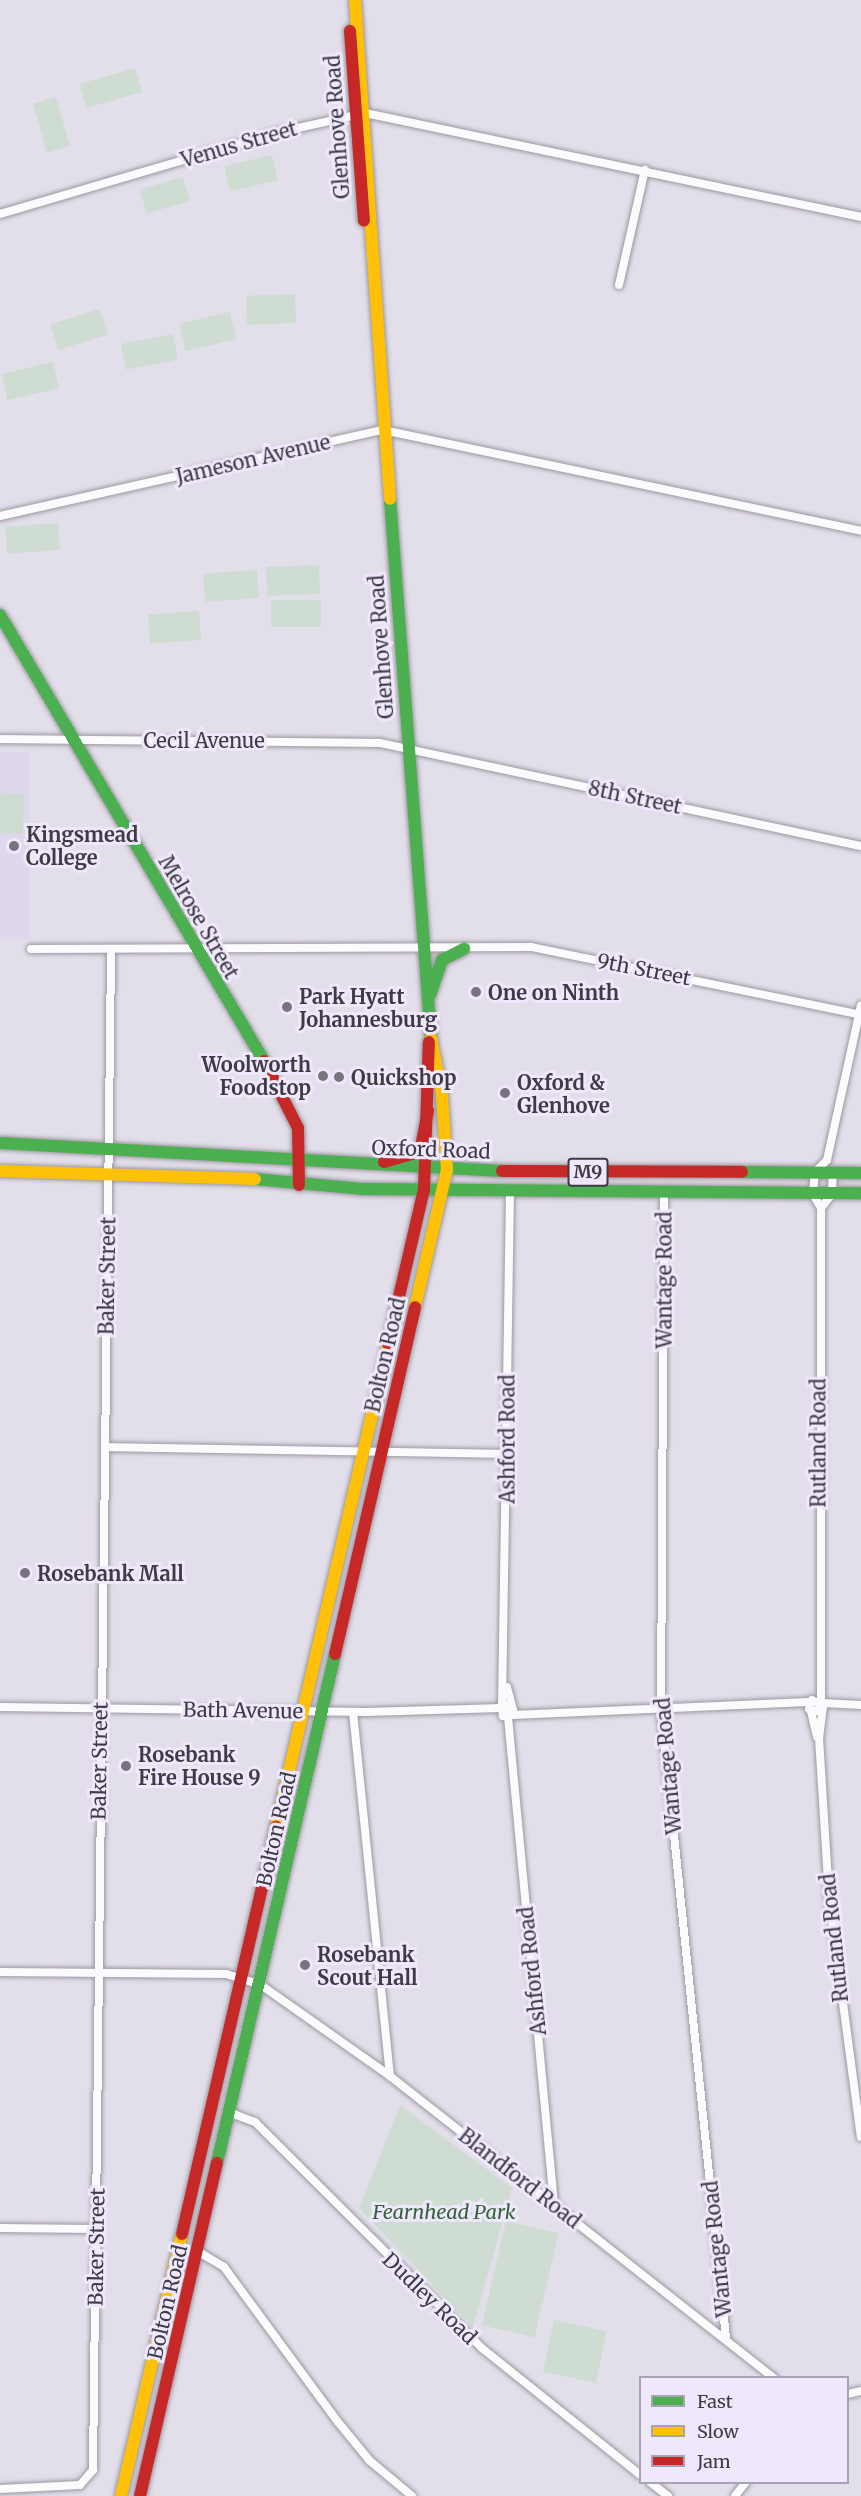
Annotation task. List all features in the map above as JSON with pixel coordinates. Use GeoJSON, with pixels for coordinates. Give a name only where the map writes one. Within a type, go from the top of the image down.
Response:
{"type":"FeatureCollection","features":[{"type":"Feature","properties":{"kind":"main road","name":"Glenhove Road"},"geometry":{"type":"LineString","coordinates":[[349,0],[423,949],[429,1042],[427,1170]]}},
{"type":"Feature","properties":{"kind":"main road","name":"Glenhove Road"},"geometry":{"type":"LineString","coordinates":[[355,0],[359,113]]}},
{"type":"Feature","properties":{"kind":"main road","name":"Melrose Street"},"geometry":{"type":"LineString","coordinates":[[0,615],[195,952],[283,1093],[298,1128],[300,1185]]}},
{"type":"Feature","properties":{"kind":"main road"},"geometry":{"type":"LineString","coordinates":[[426,1013],[439,965],[464,949]]}},
{"type":"Feature","properties":{"kind":"main road","name":"Glenhove Road"},"geometry":{"type":"LineString","coordinates":[[429,1042],[442,1094],[447,1170]]}},
{"type":"Feature","properties":{"kind":"main road"},"geometry":{"type":"LineString","coordinates":[[362,1166],[420,1152],[428,1111]]}},
{"type":"Feature","properties":{"kind":"main road","name":"Oxford Road"},"geometry":{"type":"LineString","coordinates":[[0,1143],[204,1150],[300,1162],[427,1170],[861,1173]]}},
{"type":"Feature","properties":{"kind":"main road","name":"Bolton Road"},"geometry":{"type":"LineString","coordinates":[[120,2496],[365,1449],[427,1170]]}},
{"type":"Feature","properties":{"kind":"main road","name":"Bolton Road"},"geometry":{"type":"LineString","coordinates":[[141,2496],[261,1985],[447,1170]]}},
{"type":"Feature","properties":{"kind":"main road","name":"Oxford Road"},"geometry":{"type":"LineString","coordinates":[[0,1172],[108,1175],[197,1174],[300,1185],[424,1189],[861,1193]]}},
{"type":"Feature","properties":{"kind":"street","name":"Venus Street"},"geometry":{"type":"LineString","coordinates":[[0,213],[359,113],[483,136],[861,217]]}},
{"type":"Feature","properties":{"kind":"street"},"geometry":{"type":"LineString","coordinates":[[619,285],[645,170]]}},
{"type":"Feature","properties":{"kind":"street","name":"Jameson Avenue"},"geometry":{"type":"LineString","coordinates":[[0,516],[383,430],[861,531]]}},
{"type":"Feature","properties":{"kind":"street","name":"Cecil Avenue"},"geometry":{"type":"LineString","coordinates":[[0,739],[348,741],[408,749]]}},
{"type":"Feature","properties":{"kind":"street","name":"8th Street"},"geometry":{"type":"LineString","coordinates":[[408,749],[861,846]]}},
{"type":"Feature","properties":{"kind":"street","name":"9th Street"},"geometry":{"type":"LineString","coordinates":[[31,949],[111,953],[544,948],[860,1012]]}},
{"type":"Feature","properties":{"kind":"street","name":"Baker Street"},"geometry":{"type":"LineString","coordinates":[[0,2489],[80,2484],[93,2470],[99,1708],[105,1447],[108,1175],[106,1147],[111,953]]}},
{"type":"Feature","properties":{"kind":"street"},"geometry":{"type":"LineString","coordinates":[[827,1160],[834,1173],[832,1194],[821,1208],[813,1194],[815,1172],[827,1160],[860,1012]]}},
{"type":"Feature","properties":{"kind":"street","name":"Ashford Road"},"geometry":{"type":"LineString","coordinates":[[510,1191],[506,1711],[554,2204]]}},
{"type":"Feature","properties":{"kind":"street","name":"Wantage Road"},"geometry":{"type":"LineString","coordinates":[[664,1191],[661,1709],[726,2338]]}},
{"type":"Feature","properties":{"kind":"street","name":"Rutland Road"},"geometry":{"type":"LineString","coordinates":[[821,1208],[816,1706],[836,1975],[861,2137]]}},
{"type":"Feature","properties":{"kind":"street"},"geometry":{"type":"LineString","coordinates":[[105,1447],[365,1449],[507,1454]]}},
{"type":"Feature","properties":{"kind":"street"},"geometry":{"type":"LineString","coordinates":[[506,1711],[861,1705]]}},
{"type":"Feature","properties":{"kind":"street","name":"Bath Avenue"},"geometry":{"type":"LineString","coordinates":[[0,1707],[352,1712],[506,1711]]}},
{"type":"Feature","properties":{"kind":"street"},"geometry":{"type":"LineString","coordinates":[[352,1712],[390,2076]]}},
{"type":"Feature","properties":{"kind":"street"},"geometry":{"type":"LineString","coordinates":[[0,1972],[242,1977]]}},
{"type":"Feature","properties":{"kind":"street","name":"Blandford Road"},"geometry":{"type":"LineString","coordinates":[[242,1977],[261,1985],[390,2076],[772,2376]]}},
{"type":"Feature","properties":{"kind":"street","name":"Dudley Road"},"geometry":{"type":"LineString","coordinates":[[231,2113],[255,2122],[483,2349],[639,2474]]}},
{"type":"Feature","properties":{"kind":"street"},"geometry":{"type":"LineString","coordinates":[[0,2228],[96,2229]]}},
{"type":"Feature","properties":{"kind":"street"},"geometry":{"type":"LineString","coordinates":[[199,2252],[224,2267],[344,2430],[412,2496]]}},
{"type":"Feature","properties":{"kind":"street"},"geometry":{"type":"LineString","coordinates":[[653,2484],[668,2496]]}},
{"type":"Feature","properties":{"kind":"street"},"geometry":{"type":"LineString","coordinates":[[735,2496],[744,2484]]}},
{"type":"Feature","properties":{"kind":"shaded area","name":"Kingsmead College"},"geometry":{"type":"Polygon","coordinates":[[[0,752],[29,752],[29,939],[0,939],[0,752]]]}},
{"type":"Feature","properties":{"kind":"green space"},"geometry":{"type":"Polygon","coordinates":[[[135,68],[142,92],[86,108],[79,84],[135,68]]]}},
{"type":"Feature","properties":{"kind":"green space"},"geometry":{"type":"Polygon","coordinates":[[[56,97],[70,146],[47,153],[33,104],[56,97]]]}},
{"type":"Feature","properties":{"kind":"green space"},"geometry":{"type":"Polygon","coordinates":[[[272,155],[278,180],[230,191],[224,166],[272,155]]]}},
{"type":"Feature","properties":{"kind":"green space"},"geometry":{"type":"Polygon","coordinates":[[[183,177],[190,201],[147,213],[140,189],[183,177]]]}},
{"type":"Feature","properties":{"kind":"green space"},"geometry":{"type":"Polygon","coordinates":[[[295,294],[296,323],[247,325],[246,296],[295,294]]]}},
{"type":"Feature","properties":{"kind":"green space"},"geometry":{"type":"Polygon","coordinates":[[[100,309],[108,335],[58,350],[50,324],[100,309]]]}},
{"type":"Feature","properties":{"kind":"green space"},"geometry":{"type":"Polygon","coordinates":[[[230,312],[236,339],[186,351],[179,324],[230,312]]]}},
{"type":"Feature","properties":{"kind":"green space"},"geometry":{"type":"Polygon","coordinates":[[[173,334],[178,360],[126,370],[121,344],[173,334]]]}},
{"type":"Feature","properties":{"kind":"green space"},"geometry":{"type":"Polygon","coordinates":[[[53,362],[59,388],[7,400],[1,374],[53,362]]]}},
{"type":"Feature","properties":{"kind":"green space"},"geometry":{"type":"Polygon","coordinates":[[[58,523],[60,550],[7,554],[5,527],[58,523]]]}},
{"type":"Feature","properties":{"kind":"green space"},"geometry":{"type":"Polygon","coordinates":[[[319,565],[320,594],[267,596],[266,567],[319,565]]]}},
{"type":"Feature","properties":{"kind":"green space"},"geometry":{"type":"Polygon","coordinates":[[[257,570],[259,598],[205,602],[203,574],[257,570]]]}},
{"type":"Feature","properties":{"kind":"green space"},"geometry":{"type":"Polygon","coordinates":[[[271,600],[321,600],[321,627],[271,627],[271,600]]]}},
{"type":"Feature","properties":{"kind":"green space"},"geometry":{"type":"Polygon","coordinates":[[[199,611],[201,640],[150,643],[148,615],[199,611]]]}},
{"type":"Feature","properties":{"kind":"green space"},"geometry":{"type":"Polygon","coordinates":[[[0,793],[24,794],[23,834],[0,833],[0,793]]]}},
{"type":"Feature","properties":{"kind":"green space","name":"Fearnhead Park"},"geometry":{"type":"Polygon","coordinates":[[[400,2105],[512,2188],[473,2327],[359,2208],[400,2105]]]}},
{"type":"Feature","properties":{"kind":"green space"},"geometry":{"type":"Polygon","coordinates":[[[506,2221],[559,2233],[535,2337],[482,2325],[506,2221]]]}},
{"type":"Feature","properties":{"kind":"green space"},"geometry":{"type":"Polygon","coordinates":[[[554,2320],[607,2331],[596,2383],[543,2372],[554,2320]]]}},
{"type":"Feature","properties":{"kind":"traffic: fast"},"geometry":{"type":"LineString","coordinates":[[390,499],[431,1038]]}},
{"type":"Feature","properties":{"kind":"traffic: fast"},"geometry":{"type":"LineString","coordinates":[[0,615],[264,1061]]}},
{"type":"Feature","properties":{"kind":"traffic: fast"},"geometry":{"type":"LineString","coordinates":[[430,995],[442,960],[464,949]]}},
{"type":"Feature","properties":{"kind":"traffic: fast"},"geometry":{"type":"LineString","coordinates":[[0,1143],[502,1171]]}},
{"type":"Feature","properties":{"kind":"traffic: fast"},"geometry":{"type":"LineString","coordinates":[[742,1172],[861,1173]]}},
{"type":"Feature","properties":{"kind":"traffic: fast"},"geometry":{"type":"LineString","coordinates":[[255,1179],[362,1189],[861,1193]]}},
{"type":"Feature","properties":{"kind":"traffic: fast"},"geometry":{"type":"LineString","coordinates":[[217,2163],[335,1654]]}},
{"type":"Feature","properties":{"kind":"traffic: slow"},"geometry":{"type":"LineString","coordinates":[[355,0],[390,499]]}},
{"type":"Feature","properties":{"kind":"traffic: slow"},"geometry":{"type":"LineString","coordinates":[[415,1307],[447,1170],[442,1094],[431,1038]]}},
{"type":"Feature","properties":{"kind":"traffic: slow"},"geometry":{"type":"LineString","coordinates":[[0,1171],[255,1179]]}},
{"type":"Feature","properties":{"kind":"traffic: slow"},"geometry":{"type":"LineString","coordinates":[[276,1827],[388,1344]]}},
{"type":"Feature","properties":{"kind":"traffic: slow"},"geometry":{"type":"LineString","coordinates":[[121,2496],[182,2234]]}},
{"type":"Feature","properties":{"kind":"traffic: jam"},"geometry":{"type":"LineString","coordinates":[[350,31],[364,220]]}},
{"type":"Feature","properties":{"kind":"traffic: jam"},"geometry":{"type":"LineString","coordinates":[[388,1344],[424,1189],[429,1042]]}},
{"type":"Feature","properties":{"kind":"traffic: jam"},"geometry":{"type":"LineString","coordinates":[[264,1061],[298,1128],[299,1185]]}},
{"type":"Feature","properties":{"kind":"traffic: jam"},"geometry":{"type":"LineString","coordinates":[[384,1162],[420,1152],[428,1111]]}},
{"type":"Feature","properties":{"kind":"traffic: jam"},"geometry":{"type":"LineString","coordinates":[[502,1171],[742,1172]]}},
{"type":"Feature","properties":{"kind":"traffic: jam"},"geometry":{"type":"LineString","coordinates":[[335,1654],[415,1307]]}},
{"type":"Feature","properties":{"kind":"traffic: jam"},"geometry":{"type":"LineString","coordinates":[[182,2234],[276,1827]]}},
{"type":"Feature","properties":{"kind":"traffic: jam"},"geometry":{"type":"LineString","coordinates":[[140,2496],[217,2163]]}},
{"type":"Feature","properties":{"kind":"place","name":"Kingsmead College"},"geometry":{"type":"Point","coordinates":[14,846]}},
{"type":"Feature","properties":{"kind":"place","name":"One on Ninth"},"geometry":{"type":"Point","coordinates":[476,992]}},
{"type":"Feature","properties":{"kind":"place","name":"Park Hyatt Johannesburg"},"geometry":{"type":"Point","coordinates":[287,1007]}},
{"type":"Feature","properties":{"kind":"place","name":"Woolworth Foodstop"},"geometry":{"type":"Point","coordinates":[323,1076]}},
{"type":"Feature","properties":{"kind":"place","name":"Quickshop"},"geometry":{"type":"Point","coordinates":[339,1077]}},
{"type":"Feature","properties":{"kind":"place","name":"Oxford & Glenhove"},"geometry":{"type":"Point","coordinates":[505,1093]}},
{"type":"Feature","properties":{"kind":"place","name":"Rosebank Mall"},"geometry":{"type":"Point","coordinates":[25,1573]}},
{"type":"Feature","properties":{"kind":"place","name":"Rosebank Fire House 9"},"geometry":{"type":"Point","coordinates":[126,1766]}},
{"type":"Feature","properties":{"kind":"place","name":"Rosebank Scout Hall"},"geometry":{"type":"Point","coordinates":[305,1965]}}]}
